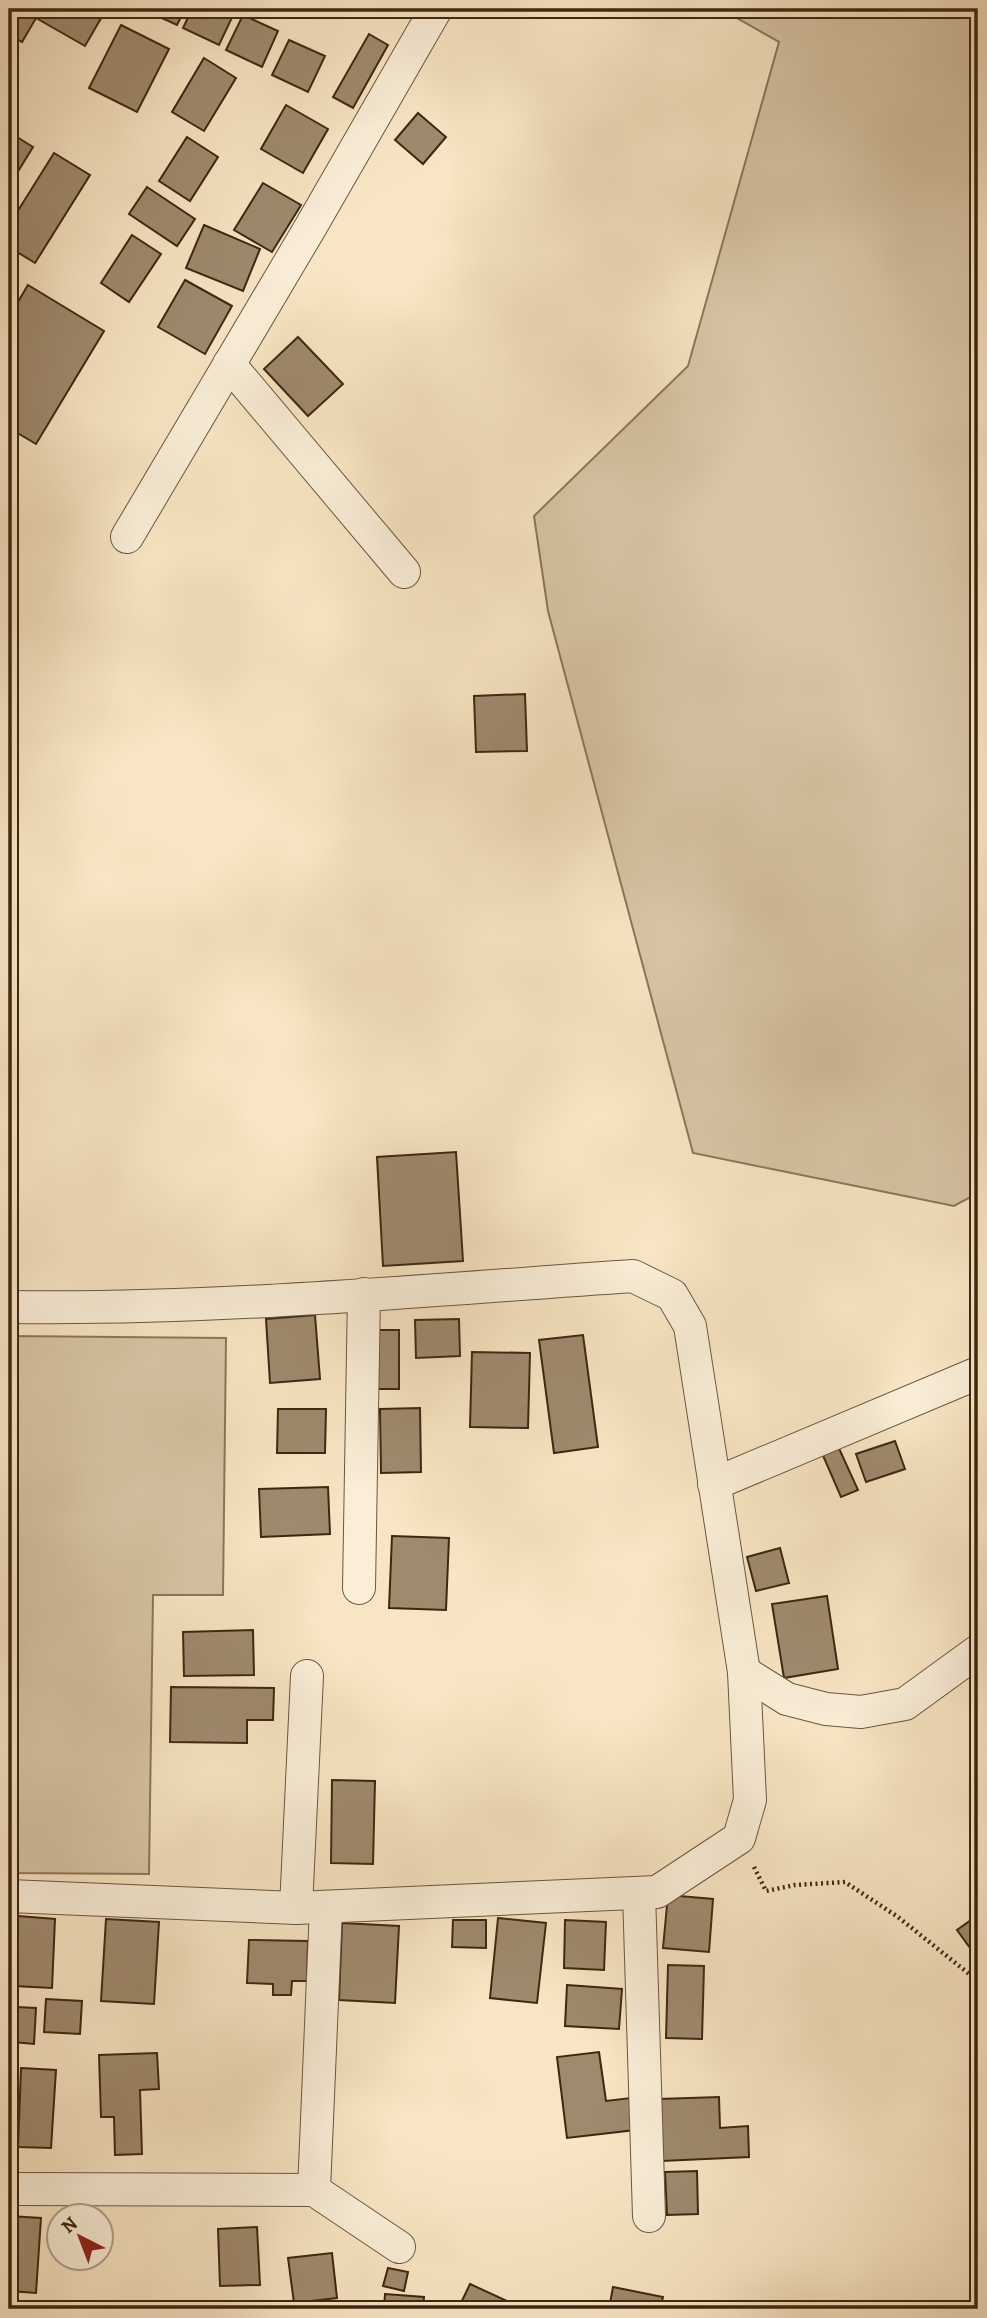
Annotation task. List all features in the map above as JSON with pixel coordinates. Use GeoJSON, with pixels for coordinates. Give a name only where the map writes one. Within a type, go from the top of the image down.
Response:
{"type":"FeatureCollection","features":[{"type":"Feature","properties":{"kind":"street"},"geometry":{"type":"LineString","coordinates":[[127,537],[436,9]]}},
{"type":"Feature","properties":{"kind":"street"},"geometry":{"type":"LineString","coordinates":[[229,364],[404,572]]}},
{"type":"Feature","properties":{"kind":"street"},"geometry":{"type":"LineString","coordinates":[[9,1307],[102,1308],[633,1276],[672,1295],[690,1326],[744,1672],[750,1800],[739,1838],[657,1892],[311,1907],[9,1896]]}},
{"type":"Feature","properties":{"kind":"street"},"geometry":{"type":"LineString","coordinates":[[359,1588],[364,1294]]}},
{"type":"Feature","properties":{"kind":"street"},"geometry":{"type":"LineString","coordinates":[[714,1484],[978,1373]]}},
{"type":"Feature","properties":{"kind":"street"},"geometry":{"type":"LineString","coordinates":[[744,1672],[787,1699],[826,1709],[860,1712],[905,1704],[978,1651]]}},
{"type":"Feature","properties":{"kind":"street"},"geometry":{"type":"LineString","coordinates":[[307,1676],[314,2190]]}},
{"type":"Feature","properties":{"kind":"street"},"geometry":{"type":"LineString","coordinates":[[639,1893],[649,2216]]}},
{"type":"Feature","properties":{"kind":"street"},"geometry":{"type":"LineString","coordinates":[[9,2189],[314,2190],[399,2247]]}},
{"type":"Feature","properties":{"kind":"path"},"geometry":{"type":"LineString","coordinates":[[739,1838],[766,1891],[795,1885],[845,1882],[898,1917],[978,1981]]}},
{"type":"Feature","properties":{"kind":"shaded area"},"geometry":{"type":"Polygon","coordinates":[[[721,9],[978,9],[978,1193],[954,1206],[693,1153],[548,611],[534,516],[688,366],[779,42],[721,9]]]}},
{"type":"Feature","properties":{"kind":"shaded area"},"geometry":{"type":"Polygon","coordinates":[[[9,1336],[226,1338],[223,1595],[153,1595],[149,1874],[10,1873],[12,1756],[9,1755],[9,1336]]]}},
{"type":"Feature","properties":{"kind":"building"},"geometry":{"type":"Polygon","coordinates":[[[9,9],[97,9],[104,13],[85,46],[36,18],[22,42],[9,34],[9,9]]]}},
{"type":"Feature","properties":{"kind":"building"},"geometry":{"type":"Polygon","coordinates":[[[142,9],[185,9],[177,25],[142,9]]]}},
{"type":"Feature","properties":{"kind":"building"},"geometry":{"type":"Polygon","coordinates":[[[192,9],[236,9],[219,45],[183,28],[192,9]]]}},
{"type":"Feature","properties":{"kind":"building"},"geometry":{"type":"Polygon","coordinates":[[[243,15],[278,31],[262,67],[226,50],[243,15]]]}},
{"type":"Feature","properties":{"kind":"building"},"geometry":{"type":"Polygon","coordinates":[[[121,25],[169,49],[137,112],[89,88],[121,25]]]}},
{"type":"Feature","properties":{"kind":"building"},"geometry":{"type":"Polygon","coordinates":[[[369,34],[388,45],[353,108],[333,97],[369,34]]]}},
{"type":"Feature","properties":{"kind":"building"},"geometry":{"type":"Polygon","coordinates":[[[289,40],[325,56],[308,92],[272,75],[289,40]]]}},
{"type":"Feature","properties":{"kind":"building"},"geometry":{"type":"Polygon","coordinates":[[[204,58],[236,78],[204,131],[172,112],[204,58]]]}},
{"type":"Feature","properties":{"kind":"building"},"geometry":{"type":"Polygon","coordinates":[[[286,105],[328,129],[303,173],[261,149],[286,105]]]}},
{"type":"Feature","properties":{"kind":"building"},"geometry":{"type":"Polygon","coordinates":[[[418,113],[446,137],[423,164],[395,140],[418,113]]]}},
{"type":"Feature","properties":{"kind":"building"},"geometry":{"type":"Polygon","coordinates":[[[9,132],[33,147],[9,186],[9,132]]]}},
{"type":"Feature","properties":{"kind":"building"},"geometry":{"type":"Polygon","coordinates":[[[187,137],[218,157],[190,201],[159,181],[187,137]]]}},
{"type":"Feature","properties":{"kind":"building"},"geometry":{"type":"Polygon","coordinates":[[[54,153],[90,175],[35,263],[9,247],[9,225],[54,153]]]}},
{"type":"Feature","properties":{"kind":"building"},"geometry":{"type":"Polygon","coordinates":[[[263,183],[301,205],[272,252],[234,230],[263,183]]]}},
{"type":"Feature","properties":{"kind":"building"},"geometry":{"type":"Polygon","coordinates":[[[147,187],[195,219],[177,246],[129,214],[147,187]]]}},
{"type":"Feature","properties":{"kind":"building"},"geometry":{"type":"Polygon","coordinates":[[[204,225],[260,249],[243,291],[186,268],[204,225]]]}},
{"type":"Feature","properties":{"kind":"building"},"geometry":{"type":"Polygon","coordinates":[[[132,235],[161,254],[129,302],[101,283],[132,235]]]}},
{"type":"Feature","properties":{"kind":"building"},"geometry":{"type":"Polygon","coordinates":[[[185,280],[232,306],[205,354],[158,327],[185,280]]]}},
{"type":"Feature","properties":{"kind":"building"},"geometry":{"type":"Polygon","coordinates":[[[28,285],[104,331],[36,444],[9,428],[9,317],[28,285]]]}},
{"type":"Feature","properties":{"kind":"building"},"geometry":{"type":"Polygon","coordinates":[[[298,337],[343,384],[308,416],[264,369],[298,337]]]}},
{"type":"Feature","properties":{"kind":"building"},"geometry":{"type":"Polygon","coordinates":[[[525,694],[527,751],[476,752],[474,696],[525,694]]]}},
{"type":"Feature","properties":{"kind":"building"},"geometry":{"type":"Polygon","coordinates":[[[456,1152],[463,1261],[383,1266],[377,1157],[456,1152]]]}},
{"type":"Feature","properties":{"kind":"building"},"geometry":{"type":"Polygon","coordinates":[[[315,1315],[320,1379],[270,1383],[266,1319],[315,1315]]]}},
{"type":"Feature","properties":{"kind":"building"},"geometry":{"type":"Polygon","coordinates":[[[459,1319],[460,1356],[416,1358],[415,1320],[459,1319]]]}},
{"type":"Feature","properties":{"kind":"building"},"geometry":{"type":"Polygon","coordinates":[[[377,1330],[399,1330],[399,1389],[377,1389],[377,1330]]]}},
{"type":"Feature","properties":{"kind":"building"},"geometry":{"type":"Polygon","coordinates":[[[583,1335],[598,1447],[554,1453],[539,1340],[583,1335]]]}},
{"type":"Feature","properties":{"kind":"building"},"geometry":{"type":"Polygon","coordinates":[[[472,1352],[530,1353],[528,1428],[470,1427],[472,1352]]]}},
{"type":"Feature","properties":{"kind":"building"},"geometry":{"type":"Polygon","coordinates":[[[420,1408],[421,1472],[381,1473],[380,1409],[420,1408]]]}},
{"type":"Feature","properties":{"kind":"building"},"geometry":{"type":"Polygon","coordinates":[[[278,1409],[326,1409],[325,1453],[277,1453],[278,1409]]]}},
{"type":"Feature","properties":{"kind":"building"},"geometry":{"type":"Polygon","coordinates":[[[895,1441],[905,1469],[866,1482],[856,1454],[895,1441]]]}},
{"type":"Feature","properties":{"kind":"building"},"geometry":{"type":"Polygon","coordinates":[[[837,1444],[858,1490],[841,1497],[821,1451],[837,1444]]]}},
{"type":"Feature","properties":{"kind":"building"},"geometry":{"type":"Polygon","coordinates":[[[328,1487],[330,1534],[261,1537],[259,1489],[328,1487]]]}},
{"type":"Feature","properties":{"kind":"building"},"geometry":{"type":"Polygon","coordinates":[[[392,1536],[449,1538],[446,1610],[389,1608],[392,1536]]]}},
{"type":"Feature","properties":{"kind":"building"},"geometry":{"type":"Polygon","coordinates":[[[780,1548],[789,1583],[756,1591],[747,1557],[780,1548]]]}},
{"type":"Feature","properties":{"kind":"building"},"geometry":{"type":"Polygon","coordinates":[[[827,1596],[838,1669],[784,1678],[772,1604],[827,1596]]]}},
{"type":"Feature","properties":{"kind":"building"},"geometry":{"type":"Polygon","coordinates":[[[253,1630],[254,1675],[184,1676],[183,1632],[253,1630]]]}},
{"type":"Feature","properties":{"kind":"building"},"geometry":{"type":"Polygon","coordinates":[[[171,1687],[274,1688],[273,1720],[247,1720],[247,1743],[170,1742],[171,1687]]]}},
{"type":"Feature","properties":{"kind":"building"},"geometry":{"type":"Polygon","coordinates":[[[332,1780],[375,1781],[373,1864],[331,1863],[332,1780]]]}},
{"type":"Feature","properties":{"kind":"building"},"geometry":{"type":"Polygon","coordinates":[[[668,1895],[713,1899],[709,1952],[663,1948],[668,1895]]]}},
{"type":"Feature","properties":{"kind":"building"},"geometry":{"type":"Polygon","coordinates":[[[978,1915],[978,1959],[957,1930],[978,1915]]]}},
{"type":"Feature","properties":{"kind":"building"},"geometry":{"type":"Polygon","coordinates":[[[18,1916],[55,1919],[52,1988],[14,1986],[18,1916]]]}},
{"type":"Feature","properties":{"kind":"building"},"geometry":{"type":"Polygon","coordinates":[[[498,1918],[546,1923],[537,2003],[490,1998],[498,1918]]]}},
{"type":"Feature","properties":{"kind":"building"},"geometry":{"type":"Polygon","coordinates":[[[106,1919],[159,1922],[154,2004],[101,2001],[106,1919]]]}},
{"type":"Feature","properties":{"kind":"building"},"geometry":{"type":"Polygon","coordinates":[[[453,1920],[486,1920],[486,1948],[452,1947],[453,1920]]]}},
{"type":"Feature","properties":{"kind":"building"},"geometry":{"type":"Polygon","coordinates":[[[565,1920],[606,1922],[604,1970],[564,1968],[565,1920]]]}},
{"type":"Feature","properties":{"kind":"building"},"geometry":{"type":"Polygon","coordinates":[[[342,1923],[399,1926],[395,2003],[339,2000],[342,1923]]]}},
{"type":"Feature","properties":{"kind":"building"},"geometry":{"type":"Polygon","coordinates":[[[249,1940],[308,1941],[307,1981],[292,1981],[291,1995],[273,1995],[273,1984],[247,1983],[249,1940]]]}},
{"type":"Feature","properties":{"kind":"building"},"geometry":{"type":"Polygon","coordinates":[[[668,1965],[704,1966],[702,2039],[666,2038],[668,1965]]]}},
{"type":"Feature","properties":{"kind":"building"},"geometry":{"type":"Polygon","coordinates":[[[567,1985],[622,1989],[619,2029],[565,2026],[567,1985]]]}},
{"type":"Feature","properties":{"kind":"building"},"geometry":{"type":"Polygon","coordinates":[[[46,1999],[82,2001],[80,2034],[44,2032],[46,1999]]]}},
{"type":"Feature","properties":{"kind":"building"},"geometry":{"type":"Polygon","coordinates":[[[16,2007],[36,2008],[34,2044],[13,2042],[16,2007]]]}},
{"type":"Feature","properties":{"kind":"building"},"geometry":{"type":"Polygon","coordinates":[[[599,2052],[606,2101],[631,2098],[635,2130],[567,2138],[557,2057],[599,2052]]]}},
{"type":"Feature","properties":{"kind":"building"},"geometry":{"type":"Polygon","coordinates":[[[157,2053],[159,2089],[140,2090],[142,2154],[115,2155],[114,2117],[101,2117],[99,2055],[157,2053]]]}},
{"type":"Feature","properties":{"kind":"building"},"geometry":{"type":"Polygon","coordinates":[[[21,2068],[56,2070],[51,2148],[18,2147],[21,2068]]]}},
{"type":"Feature","properties":{"kind":"building"},"geometry":{"type":"Polygon","coordinates":[[[719,2097],[720,2128],[748,2126],[749,2157],[662,2161],[659,2099],[719,2097]]]}},
{"type":"Feature","properties":{"kind":"building"},"geometry":{"type":"Polygon","coordinates":[[[697,2171],[698,2214],[667,2215],[665,2172],[697,2171]]]}},
{"type":"Feature","properties":{"kind":"building"},"geometry":{"type":"Polygon","coordinates":[[[9,2216],[41,2218],[36,2293],[9,2291],[9,2216]]]}},
{"type":"Feature","properties":{"kind":"building"},"geometry":{"type":"Polygon","coordinates":[[[257,2227],[260,2285],[220,2286],[218,2229],[257,2227]]]}},
{"type":"Feature","properties":{"kind":"building"},"geometry":{"type":"Polygon","coordinates":[[[332,2253],[337,2298],[294,2303],[288,2258],[332,2253]]]}},
{"type":"Feature","properties":{"kind":"building"},"geometry":{"type":"Polygon","coordinates":[[[388,2268],[408,2272],[404,2291],[383,2286],[388,2268]]]}},
{"type":"Feature","properties":{"kind":"building"},"geometry":{"type":"Polygon","coordinates":[[[470,2284],[507,2301],[504,2309],[458,2309],[470,2284]]]}},
{"type":"Feature","properties":{"kind":"building"},"geometry":{"type":"Polygon","coordinates":[[[613,2287],[663,2297],[660,2309],[609,2309],[613,2287]]]}},
{"type":"Feature","properties":{"kind":"building"},"geometry":{"type":"Polygon","coordinates":[[[385,2294],[424,2297],[423,2309],[384,2309],[385,2294]]]}}]}
